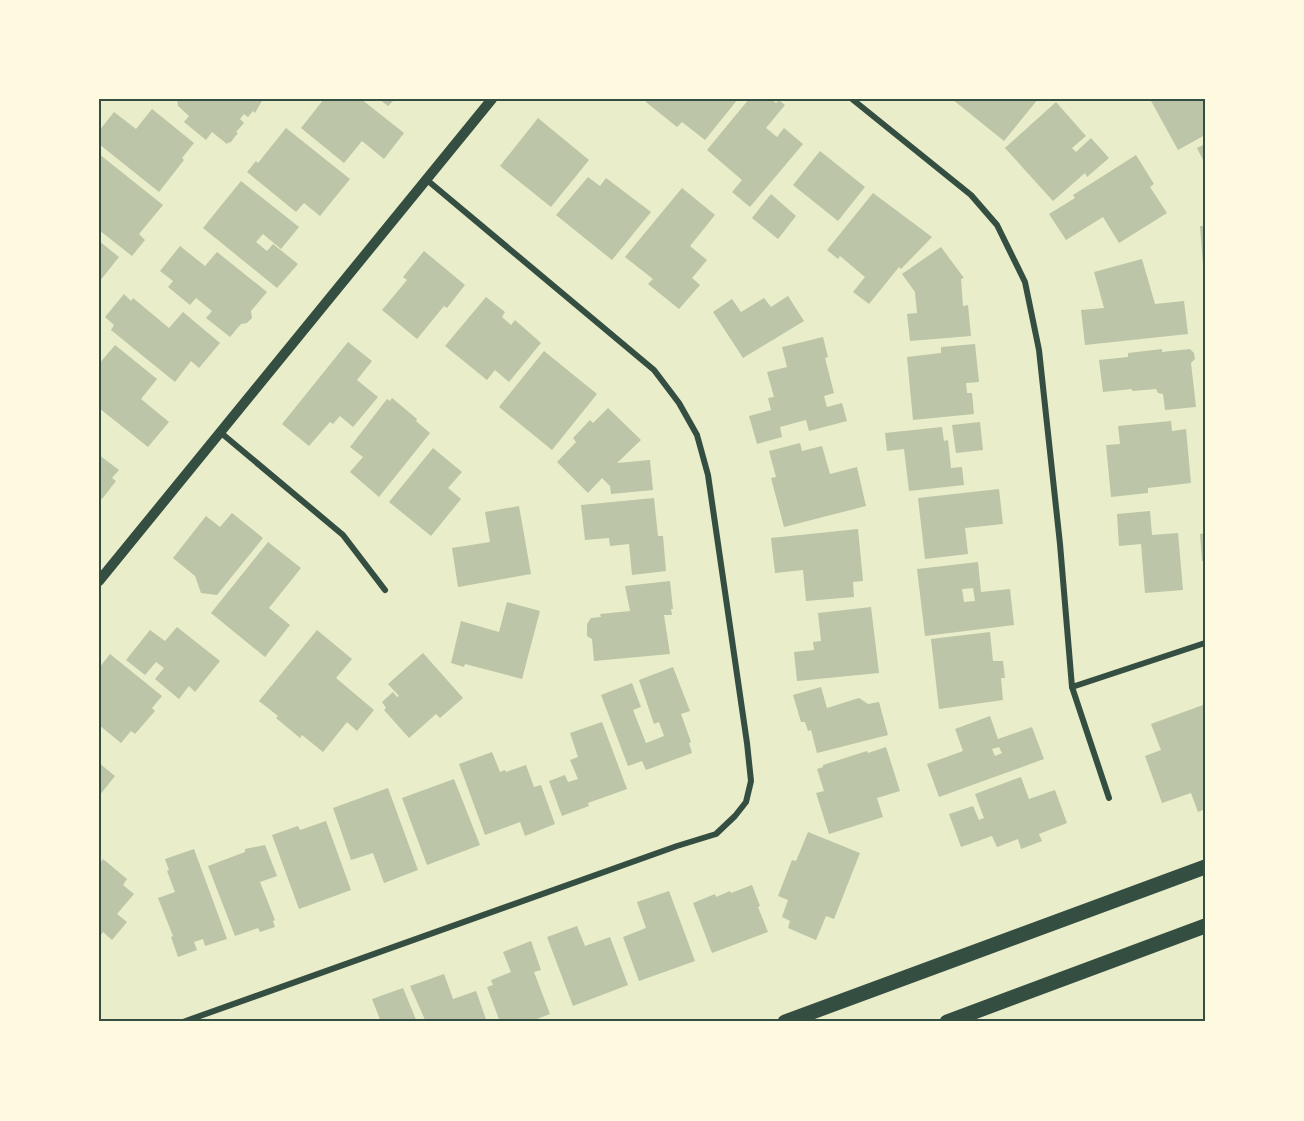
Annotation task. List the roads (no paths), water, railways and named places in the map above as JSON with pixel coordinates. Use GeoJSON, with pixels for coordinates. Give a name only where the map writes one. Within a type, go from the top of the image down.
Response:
{"type":"FeatureCollection","features":[{"type":"Feature","properties":{"kind":"main road"},"geometry":{"type":"LineString","coordinates":[[785,1022],[1205,867]]}},
{"type":"Feature","properties":{"kind":"main road"},"geometry":{"type":"LineString","coordinates":[[947,1022],[1205,926]]}},
{"type":"Feature","properties":{"kind":"street"},"geometry":{"type":"LineString","coordinates":[[99,581],[492,99]]}},
{"type":"Feature","properties":{"kind":"street"},"geometry":{"type":"LineString","coordinates":[[852,99],[971,195],[996,225],[1025,282],[1039,350],[1060,544],[1072,687],[1108,798]]}},
{"type":"Feature","properties":{"kind":"street"},"geometry":{"type":"LineString","coordinates":[[183,1022],[676,846],[716,834],[746,802],[751,781],[708,475],[697,435],[679,404],[654,370],[427,180]]}},
{"type":"Feature","properties":{"kind":"street"},"geometry":{"type":"LineString","coordinates":[[220,432],[343,535],[385,590]]}},
{"type":"Feature","properties":{"kind":"street"},"geometry":{"type":"LineString","coordinates":[[1072,687],[1205,644]]}}]}
